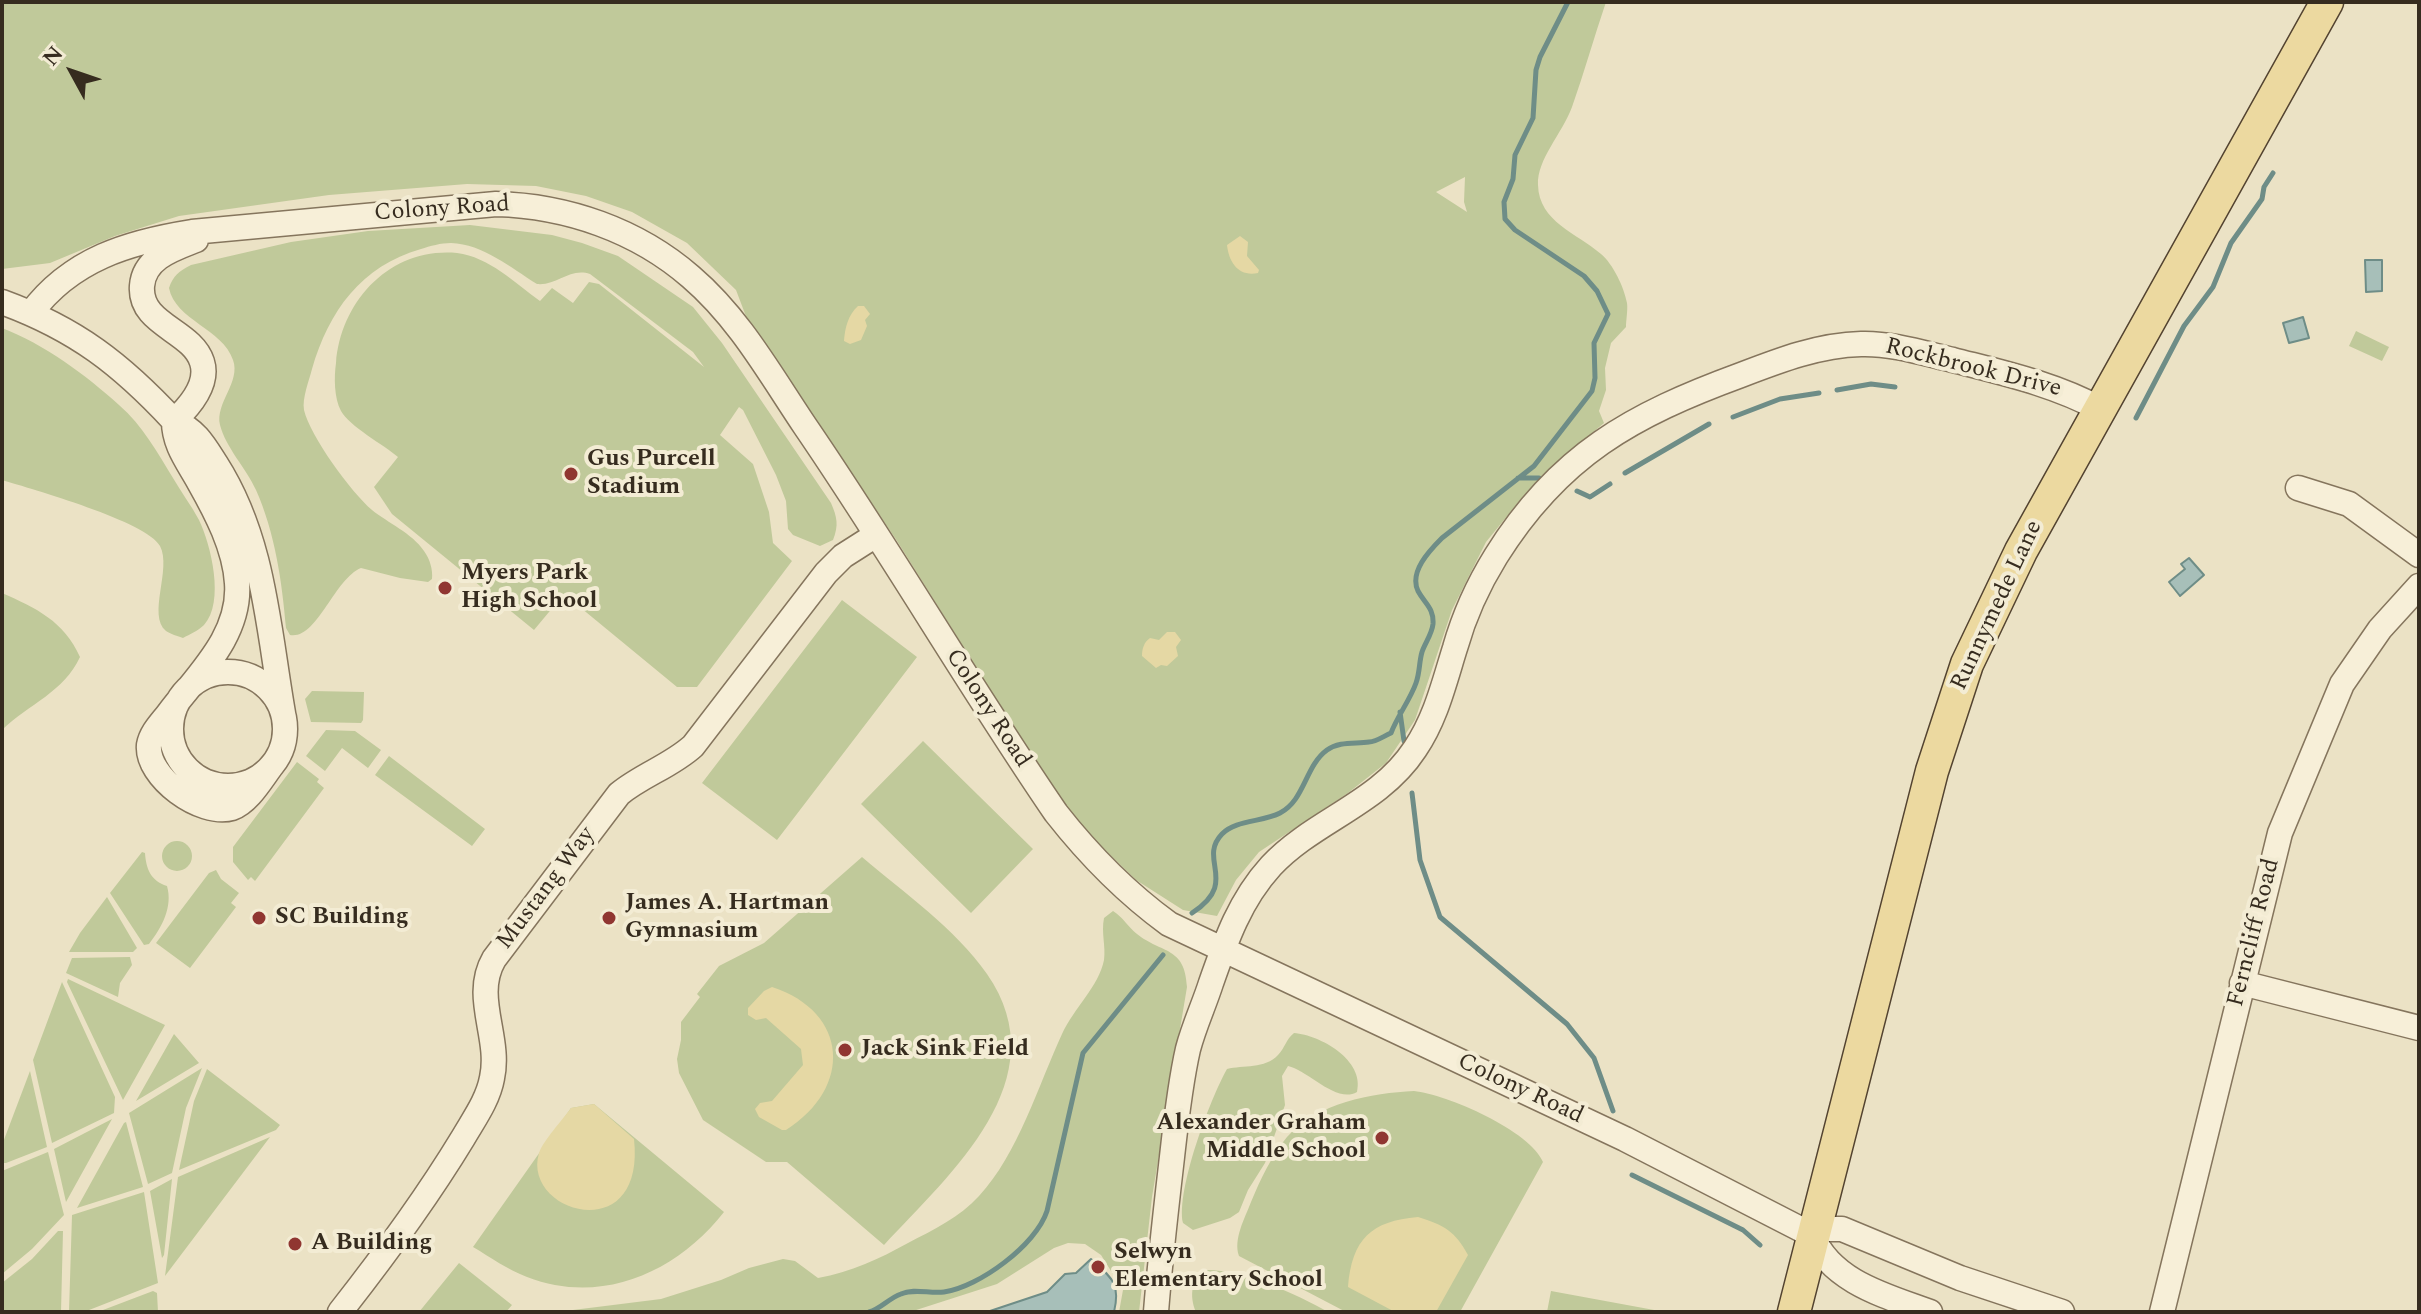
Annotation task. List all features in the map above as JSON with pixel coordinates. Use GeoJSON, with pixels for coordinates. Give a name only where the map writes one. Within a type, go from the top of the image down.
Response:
{"type":"FeatureCollection","features":[{"type":"Feature","properties":{"kind":"main road","name":"Runnymede Lane"},"geometry":{"type":"LineString","coordinates":[[1794,1312],[1872,997],[1950,708],[1974,647],[2005,582],[2327,2]]}},
{"type":"Feature","properties":{"kind":"street","name":"Colony Road"},"geometry":{"type":"LineString","coordinates":[[31,313],[63,278],[104,256],[154,238],[496,204],[534,206],[562,212],[630,236],[681,268],[724,310],[876,535],[1020,760],[1082,846],[1146,907],[1169,924],[1636,1145],[1812,1235],[1826,1259],[1846,1277],[1930,1312]]}},
{"type":"Feature","properties":{"kind":"street","name":"Colony Road"},"geometry":{"type":"LineString","coordinates":[[174,421],[201,385],[203,365],[194,348],[150,312],[142,292],[144,276],[154,262],[171,250],[236,228]]}},
{"type":"Feature","properties":{"kind":"street"},"geometry":{"type":"LineString","coordinates":[[2,302],[66,329],[108,358],[174,421],[194,432],[222,472],[247,528],[263,583],[285,731],[282,749],[273,764],[244,800],[234,807],[211,808],[184,797],[157,769],[149,752],[153,733],[225,638],[236,610],[237,582],[228,543],[204,489],[177,445],[174,421]]}},
{"type":"Feature","properties":{"kind":"street","name":"Rockbrook Drive"},"geometry":{"type":"LineString","coordinates":[[1156,1312],[1166,1205],[1184,1071],[1222,949],[1245,902],[1275,862],[1297,843],[1381,789],[1412,754],[1435,711],[1467,612],[1497,554],[1537,500],[1560,476],[1627,424],[1690,394],[1782,360],[1813,351],[1862,344],[1920,352],[2035,381],[2068,392],[2100,409]]}},
{"type":"Feature","properties":{"kind":"street"},"geometry":{"type":"LineString","coordinates":[[2298,488],[2349,504],[2419,555]]}},
{"type":"Feature","properties":{"kind":"street","name":"Mustang Way"},"geometry":{"type":"LineString","coordinates":[[340,1312],[443,1169],[487,1095],[493,1077],[494,1051],[484,987],[494,959],[619,794],[679,758],[693,746],[826,573],[843,556],[876,535]]}},
{"type":"Feature","properties":{"kind":"street","name":"Ferncliff Road"},"geometry":{"type":"LineString","coordinates":[[2162,1312],[2280,833],[2342,684],[2367,646],[2419,586]]}},
{"type":"Feature","properties":{"kind":"street"},"geometry":{"type":"LineString","coordinates":[[182,695],[195,683],[211,675],[229,672],[247,675],[269,690],[283,713]]}},
{"type":"Feature","properties":{"kind":"street"},"geometry":{"type":"LineString","coordinates":[[2242,983],[2419,1028]]}},
{"type":"Feature","properties":{"kind":"street"},"geometry":{"type":"LineString","coordinates":[[1812,1235],[1821,1229],[1842,1229],[1960,1278],[2062,1312]]}},
{"type":"Feature","properties":{"kind":"green space"},"geometry":{"type":"Polygon","coordinates":[[[2,2],[1606,2],[1572,107],[1541,166],[1538,185],[1540,198],[1552,218],[1605,258],[1626,297],[1626,327],[1611,343],[1605,368],[1606,390],[1599,411],[1604,423],[1526,493],[1486,542],[1452,610],[1415,720],[1386,763],[1348,793],[1259,852],[1236,880],[1217,916],[1183,910],[1136,880],[1081,827],[1026,747],[897,541],[747,319],[736,290],[687,243],[632,212],[586,196],[536,186],[467,184],[329,195],[179,216],[115,236],[50,263],[2,269],[2,2]],[[1465,177],[1436,192],[1467,212],[1464,202],[1465,177]]]}},
{"type":"Feature","properties":{"kind":"green space","name":"Gus Purcell Stadium"},"geometry":{"type":"Polygon","coordinates":[[[470,225],[552,235],[618,256],[693,307],[722,343],[831,503],[836,521],[833,540],[820,546],[793,535],[788,529],[786,501],[776,475],[739,407],[720,435],[753,464],[769,512],[773,543],[792,561],[697,687],[677,687],[564,594],[534,630],[392,514],[374,487],[398,457],[359,429],[341,411],[335,387],[336,363],[340,340],[359,299],[374,282],[411,259],[433,253],[469,255],[501,272],[540,301],[552,288],[573,303],[589,282],[599,284],[704,367],[693,352],[590,274],[576,273],[537,284],[496,258],[463,244],[451,243],[421,249],[381,267],[365,279],[350,294],[328,328],[304,400],[308,421],[332,463],[372,510],[419,545],[429,561],[432,579],[428,582],[400,578],[361,568],[342,584],[309,628],[300,634],[290,635],[286,628],[280,575],[268,523],[256,490],[220,425],[221,409],[234,376],[233,360],[220,340],[180,308],[169,288],[177,274],[191,265],[291,242],[368,231],[470,225]]]}},
{"type":"Feature","properties":{"kind":"green space"},"geometry":{"type":"Polygon","coordinates":[[[2,328],[49,351],[93,383],[128,413],[155,449],[199,520],[208,544],[214,573],[214,602],[210,615],[197,631],[183,638],[166,631],[161,624],[159,603],[163,556],[160,546],[151,537],[88,507],[2,480],[2,328]]]}},
{"type":"Feature","properties":{"kind":"green space"},"geometry":{"type":"Polygon","coordinates":[[[2356,331],[2389,347],[2382,361],[2349,346],[2356,331]]]}},
{"type":"Feature","properties":{"kind":"green space"},"geometry":{"type":"Polygon","coordinates":[[[2,593],[48,617],[66,634],[80,657],[65,680],[2,730],[2,593]]]}},
{"type":"Feature","properties":{"kind":"green space"},"geometry":{"type":"Polygon","coordinates":[[[842,600],[917,657],[777,840],[702,783],[842,600]]]}},
{"type":"Feature","properties":{"kind":"green space"},"geometry":{"type":"Polygon","coordinates":[[[312,691],[364,692],[363,720],[361,723],[311,722],[305,699],[312,691]]]}},
{"type":"Feature","properties":{"kind":"green space"},"geometry":{"type":"Polygon","coordinates":[[[326,730],[355,731],[381,750],[368,768],[342,748],[325,771],[306,756],[326,730]]]}},
{"type":"Feature","properties":{"kind":"green space"},"geometry":{"type":"Polygon","coordinates":[[[923,741],[1033,849],[971,913],[861,804],[923,741]]]}},
{"type":"Feature","properties":{"kind":"green space"},"geometry":{"type":"Polygon","coordinates":[[[389,756],[485,829],[472,846],[375,775],[389,756]]]}},
{"type":"Feature","properties":{"kind":"green space"},"geometry":{"type":"Polygon","coordinates":[[[297,762],[319,779],[317,782],[324,788],[255,881],[251,877],[248,880],[233,862],[233,847],[297,762]]]}},
{"type":"Feature","properties":{"kind":"green space"},"geometry":{"type":"Polygon","coordinates":[[[177,841],[188,845],[192,856],[188,867],[177,871],[166,867],[162,856],[166,845],[177,841]]]}},
{"type":"Feature","properties":{"kind":"green space"},"geometry":{"type":"Polygon","coordinates":[[[142,852],[145,853],[150,874],[167,886],[169,902],[162,924],[149,944],[144,945],[110,893],[142,852]]]}},
{"type":"Feature","properties":{"kind":"green space","name":"Jack Sink Field"},"geometry":{"type":"Polygon","coordinates":[[[862,857],[928,912],[974,957],[987,974],[1006,1013],[1011,1051],[1004,1087],[988,1122],[965,1156],[884,1245],[787,1162],[766,1162],[703,1120],[679,1073],[677,1059],[681,1022],[700,997],[697,994],[719,966],[764,943],[862,857]]]}},
{"type":"Feature","properties":{"kind":"green space"},"geometry":{"type":"Polygon","coordinates":[[[216,870],[221,879],[239,893],[231,903],[236,907],[190,968],[156,943],[209,873],[216,870]]]}},
{"type":"Feature","properties":{"kind":"green space"},"geometry":{"type":"Polygon","coordinates":[[[107,897],[137,948],[133,952],[69,952],[80,933],[107,897]]]}},
{"type":"Feature","properties":{"kind":"green space"},"geometry":{"type":"Polygon","coordinates":[[[1113,911],[1137,934],[1177,957],[1182,964],[1187,987],[1152,1197],[1139,1312],[1119,1312],[1123,1290],[1101,1255],[1085,1244],[1068,1243],[1054,1248],[997,1284],[910,1312],[557,1312],[661,1299],[783,1259],[795,1261],[818,1278],[875,1260],[955,1217],[972,1204],[993,1179],[1016,1140],[1062,1034],[1101,970],[1104,960],[1104,918],[1113,911]]]}},
{"type":"Feature","properties":{"kind":"green space"},"geometry":{"type":"Polygon","coordinates":[[[130,957],[132,965],[120,983],[118,997],[66,973],[72,958],[130,957]]]}},
{"type":"Feature","properties":{"kind":"green space"},"geometry":{"type":"Polygon","coordinates":[[[68,979],[165,1025],[123,1100],[67,982],[68,979]]]}},
{"type":"Feature","properties":{"kind":"green space"},"geometry":{"type":"Polygon","coordinates":[[[62,982],[115,1097],[114,1113],[52,1143],[33,1060],[62,982]]]}},
{"type":"Feature","properties":{"kind":"green space"},"geometry":{"type":"Polygon","coordinates":[[[1294,1033],[1316,1039],[1338,1051],[1354,1070],[1358,1080],[1357,1092],[1340,1094],[1288,1066],[1282,1076],[1285,1105],[1265,1163],[1239,1212],[1193,1230],[1183,1223],[1182,1208],[1189,1168],[1212,1101],[1227,1069],[1260,1065],[1273,1059],[1294,1033]]]}},
{"type":"Feature","properties":{"kind":"green space"},"geometry":{"type":"Polygon","coordinates":[[[174,1034],[199,1063],[136,1101],[174,1034]]]}},
{"type":"Feature","properties":{"kind":"green space"},"geometry":{"type":"Polygon","coordinates":[[[202,1068],[186,1108],[172,1173],[148,1184],[129,1113],[202,1068]]]}},
{"type":"Feature","properties":{"kind":"green space"},"geometry":{"type":"Polygon","coordinates":[[[207,1069],[280,1125],[276,1130],[179,1170],[194,1101],[207,1069]]]}},
{"type":"Feature","properties":{"kind":"green space"},"geometry":{"type":"Polygon","coordinates":[[[30,1071],[47,1147],[2,1163],[2,1145],[30,1071]]]}},
{"type":"Feature","properties":{"kind":"green space"},"geometry":{"type":"Polygon","coordinates":[[[1414,1091],[1446,1099],[1486,1116],[1522,1138],[1543,1162],[1460,1312],[1346,1312],[1239,1256],[1239,1236],[1258,1185],[1271,1160],[1299,1125],[1346,1102],[1414,1091]]]}},
{"type":"Feature","properties":{"kind":"green space"},"geometry":{"type":"Polygon","coordinates":[[[594,1104],[724,1212],[684,1252],[661,1267],[610,1285],[583,1288],[555,1285],[520,1274],[473,1247],[571,1108],[594,1104]]]}},
{"type":"Feature","properties":{"kind":"green space"},"geometry":{"type":"Polygon","coordinates":[[[112,1119],[66,1202],[54,1149],[112,1119]]]}},
{"type":"Feature","properties":{"kind":"green space"},"geometry":{"type":"Polygon","coordinates":[[[124,1123],[143,1187],[77,1208],[124,1123]]]}},
{"type":"Feature","properties":{"kind":"green space"},"geometry":{"type":"Polygon","coordinates":[[[270,1137],[165,1276],[178,1177],[270,1137]]]}},
{"type":"Feature","properties":{"kind":"green space"},"geometry":{"type":"Polygon","coordinates":[[[48,1152],[64,1215],[32,1249],[2,1274],[2,1171],[48,1152]]]}},
{"type":"Feature","properties":{"kind":"green space"},"geometry":{"type":"Polygon","coordinates":[[[172,1179],[164,1255],[162,1258],[150,1191],[172,1179]]]}},
{"type":"Feature","properties":{"kind":"green space"},"geometry":{"type":"Polygon","coordinates":[[[144,1192],[158,1283],[84,1312],[69,1312],[72,1215],[144,1192]]]}},
{"type":"Feature","properties":{"kind":"green space"},"geometry":{"type":"Polygon","coordinates":[[[58,1231],[63,1231],[61,1312],[2,1312],[2,1283],[32,1259],[58,1231]]]}},
{"type":"Feature","properties":{"kind":"green space"},"geometry":{"type":"Polygon","coordinates":[[[459,1263],[512,1305],[506,1312],[419,1312],[459,1263]]]}},
{"type":"Feature","properties":{"kind":"green space"},"geometry":{"type":"Polygon","coordinates":[[[1207,1270],[1236,1274],[1269,1284],[1328,1312],[1196,1312],[1193,1288],[1207,1270]]]}},
{"type":"Feature","properties":{"kind":"green space"},"geometry":{"type":"Polygon","coordinates":[[[153,1291],[157,1293],[158,1312],[103,1310],[153,1291]]]}},
{"type":"Feature","properties":{"kind":"green space"},"geometry":{"type":"Polygon","coordinates":[[[1551,1291],[1665,1312],[1547,1312],[1551,1291]]]}},
{"type":"Feature","properties":{"kind":"sand"},"geometry":{"type":"Polygon","coordinates":[[[1240,236],[1248,242],[1247,256],[1259,270],[1258,273],[1240,271],[1230,258],[1227,245],[1240,236]]]}},
{"type":"Feature","properties":{"kind":"sand"},"geometry":{"type":"Polygon","coordinates":[[[858,306],[864,306],[870,314],[865,320],[867,326],[861,340],[850,344],[844,341],[845,331],[849,318],[858,306]]]}},
{"type":"Feature","properties":{"kind":"sand"},"geometry":{"type":"Polygon","coordinates":[[[1167,632],[1175,632],[1181,640],[1176,647],[1178,656],[1167,666],[1156,668],[1142,656],[1143,648],[1150,638],[1159,640],[1167,632]]]}},
{"type":"Feature","properties":{"kind":"sand"},"geometry":{"type":"Polygon","coordinates":[[[772,987],[797,999],[816,1014],[828,1032],[833,1052],[831,1073],[823,1093],[808,1113],[786,1130],[759,1117],[755,1109],[760,1103],[772,1101],[803,1065],[801,1049],[766,1018],[756,1020],[748,1015],[748,1008],[772,987]]]}},
{"type":"Feature","properties":{"kind":"sand"},"geometry":{"type":"Polygon","coordinates":[[[594,1104],[634,1139],[633,1174],[622,1196],[604,1208],[584,1210],[564,1204],[548,1192],[538,1174],[539,1153],[571,1108],[594,1104]]]}},
{"type":"Feature","properties":{"kind":"sand"},"geometry":{"type":"Polygon","coordinates":[[[1418,1217],[1448,1230],[1468,1255],[1436,1312],[1395,1312],[1348,1287],[1354,1256],[1367,1236],[1388,1223],[1418,1217]]]}},
{"type":"Feature","properties":{"kind":"water"},"geometry":{"type":"Polygon","coordinates":[[[2365,260],[2382,260],[2382,291],[2366,292],[2365,260]]]}},
{"type":"Feature","properties":{"kind":"water"},"geometry":{"type":"Polygon","coordinates":[[[2303,317],[2309,338],[2289,343],[2283,323],[2303,317]]]}},
{"type":"Feature","properties":{"kind":"water"},"geometry":{"type":"Polygon","coordinates":[[[2189,558],[2204,575],[2180,596],[2169,582],[2185,569],[2181,564],[2189,558]]]}},
{"type":"Feature","properties":{"kind":"water"},"geometry":{"type":"Polygon","coordinates":[[[1091,1259],[1113,1281],[1116,1294],[1114,1312],[987,1312],[1047,1292],[1065,1274],[1076,1273],[1091,1259]]]}},
{"type":"Feature","properties":{"kind":"waterway"},"geometry":{"type":"LineString","coordinates":[[1192,913],[1206,902],[1213,891],[1216,881],[1214,853],[1222,834],[1234,826],[1273,816],[1288,807],[1314,765],[1332,747],[1372,742],[1391,733],[1416,683],[1422,652],[1432,628],[1432,614],[1416,584],[1422,562],[1442,538],[1534,466],[1592,391],[1595,378],[1594,343],[1608,314],[1597,291],[1584,276],[1515,230],[1505,219],[1504,202],[1513,179],[1515,155],[1533,118],[1536,70],[1568,2]]}},
{"type":"Feature","properties":{"kind":"waterway"},"geometry":{"type":"LineString","coordinates":[[2136,418],[2184,326],[2213,287],[2231,243],[2262,199],[2264,187],[2273,173]]}},
{"type":"Feature","properties":{"kind":"waterway"},"geometry":{"type":"LineString","coordinates":[[1837,390],[1871,384],[1895,387]]}},
{"type":"Feature","properties":{"kind":"waterway"},"geometry":{"type":"LineString","coordinates":[[1733,417],[1780,399],[1819,393]]}},
{"type":"Feature","properties":{"kind":"waterway"},"geometry":{"type":"LineString","coordinates":[[1625,473],[1709,424]]}},
{"type":"Feature","properties":{"kind":"waterway"},"geometry":{"type":"LineString","coordinates":[[1518,478],[1539,478]]}},
{"type":"Feature","properties":{"kind":"waterway"},"geometry":{"type":"LineString","coordinates":[[1577,491],[1590,497],[1610,484]]}},
{"type":"Feature","properties":{"kind":"waterway"},"geometry":{"type":"LineString","coordinates":[[1400,712],[1404,741]]}},
{"type":"Feature","properties":{"kind":"waterway"},"geometry":{"type":"LineString","coordinates":[[1412,793],[1420,860],[1440,917],[1567,1024],[1594,1058],[1613,1111]]}},
{"type":"Feature","properties":{"kind":"waterway"},"geometry":{"type":"LineString","coordinates":[[869,1312],[906,1292],[944,1292],[973,1282],[1004,1262],[1031,1237],[1047,1211],[1083,1053],[1163,955]]}},
{"type":"Feature","properties":{"kind":"waterway"},"geometry":{"type":"LineString","coordinates":[[1632,1175],[1743,1230],[1760,1245]]}},
{"type":"Feature","properties":{"kind":"place","name":"Gus Purcell Stadium"},"geometry":{"type":"Point","coordinates":[571,474]}},
{"type":"Feature","properties":{"kind":"place","name":"Myers Park High School"},"geometry":{"type":"Point","coordinates":[445,588]}},
{"type":"Feature","properties":{"kind":"place","name":"SC Building"},"geometry":{"type":"Point","coordinates":[259,918]}},
{"type":"Feature","properties":{"kind":"place","name":"James A. Hartman Gymnasium"},"geometry":{"type":"Point","coordinates":[609,918]}},
{"type":"Feature","properties":{"kind":"place","name":"Jack Sink Field"},"geometry":{"type":"Point","coordinates":[845,1050]}},
{"type":"Feature","properties":{"kind":"place","name":"Alexander Graham Middle School"},"geometry":{"type":"Point","coordinates":[1382,1138]}},
{"type":"Feature","properties":{"kind":"place","name":"A Building"},"geometry":{"type":"Point","coordinates":[295,1244]}},
{"type":"Feature","properties":{"kind":"place","name":"Selwyn Elementary School"},"geometry":{"type":"Point","coordinates":[1098,1267]}}]}
